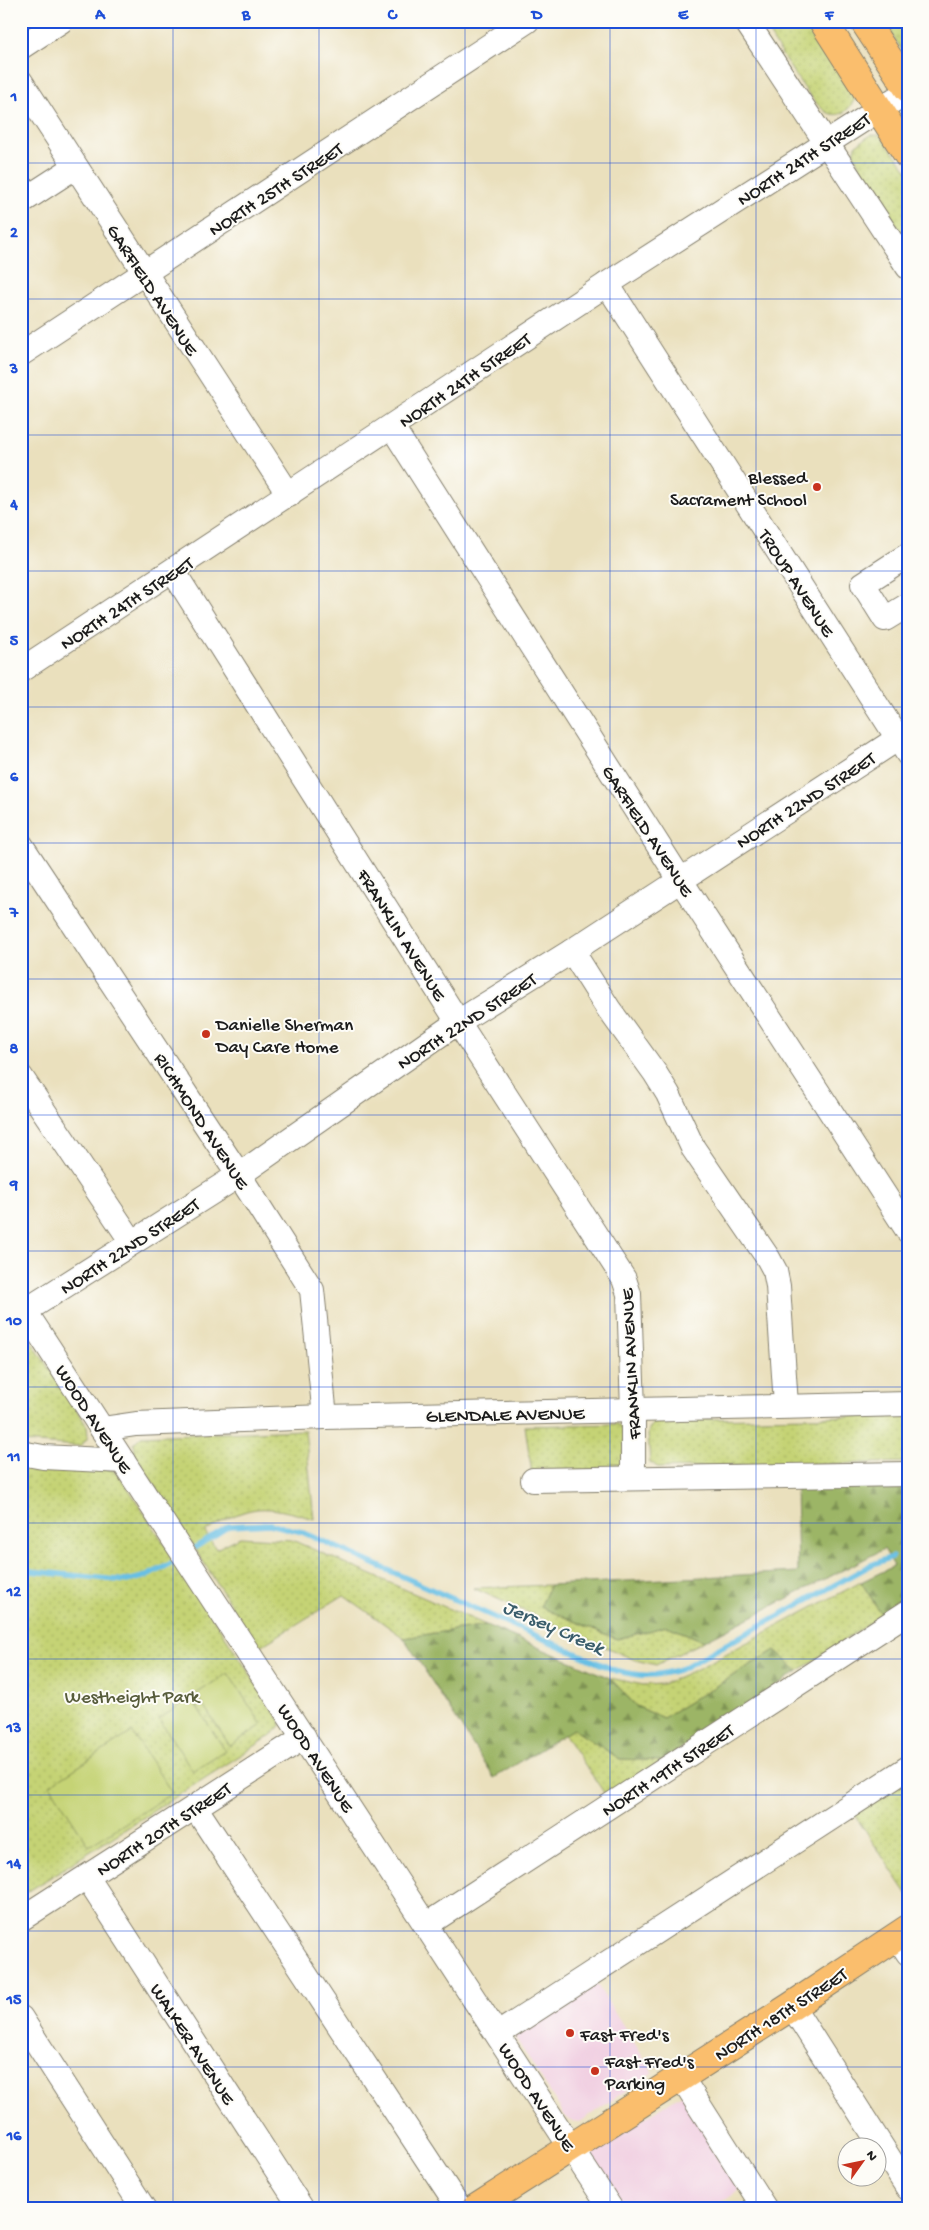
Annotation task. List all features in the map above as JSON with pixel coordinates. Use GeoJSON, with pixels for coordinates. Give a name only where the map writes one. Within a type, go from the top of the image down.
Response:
{"type":"FeatureCollection","features":[{"type":"Feature","properties":{"kind":"main road"},"geometry":{"type":"LineString","coordinates":[[823,21],[908,155]]}},
{"type":"Feature","properties":{"kind":"main road"},"geometry":{"type":"LineString","coordinates":[[864,21],[908,90]]}},
{"type":"Feature","properties":{"kind":"main road","name":"NORTH 18TH STREET"},"geometry":{"type":"LineString","coordinates":[[475,2209],[792,2006],[904,1940]]}},
{"type":"Feature","properties":{"kind":"street"},"geometry":{"type":"LineString","coordinates":[[21,47],[61,21]]}},
{"type":"Feature","properties":{"kind":"street","name":"NORTH 25TH STREET"},"geometry":{"type":"LineString","coordinates":[[21,354],[528,21]]}},
{"type":"Feature","properties":{"kind":"street"},"geometry":{"type":"LineString","coordinates":[[746,21],[908,267]]}},
{"type":"Feature","properties":{"kind":"street","name":"GARFIELD AVENUE"},"geometry":{"type":"LineString","coordinates":[[21,82],[289,495]]}},
{"type":"Feature","properties":{"kind":"street","name":"NORTH 24TH STREET"},"geometry":{"type":"LineString","coordinates":[[21,670],[608,284],[908,90]]}},
{"type":"Feature","properties":{"kind":"street"},"geometry":{"type":"LineString","coordinates":[[21,202],[75,167]]}},
{"type":"Feature","properties":{"kind":"street","name":"TROUP AVENUE"},"geometry":{"type":"LineString","coordinates":[[608,284],[904,741]]}},
{"type":"Feature","properties":{"kind":"street","name":"GARFIELD AVENUE"},"geometry":{"type":"LineString","coordinates":[[392,427],[908,1231]]}},
{"type":"Feature","properties":{"kind":"street"},"geometry":{"type":"LineString","coordinates":[[908,555],[863,584],[885,620],[908,605]]}},
{"type":"Feature","properties":{"kind":"street","name":"FRANKLIN AVENUE"},"geometry":{"type":"LineString","coordinates":[[173,571],[458,1022],[624,1279],[629,1294],[633,1478]]}},
{"type":"Feature","properties":{"kind":"street","name":"NORTH 22ND STREET"},"geometry":{"type":"LineString","coordinates":[[23,1308],[239,1175],[458,1022],[904,741]]}},
{"type":"Feature","properties":{"kind":"street","name":"RICHMOND AVENUE"},"geometry":{"type":"LineString","coordinates":[[21,845],[239,1175],[312,1290],[325,1417]]}},
{"type":"Feature","properties":{"kind":"street"},"geometry":{"type":"LineString","coordinates":[[572,951],[608,1008],[655,1073],[668,1094],[693,1148],[775,1271],[786,1405]]}},
{"type":"Feature","properties":{"kind":"street"},"geometry":{"type":"LineString","coordinates":[[21,1077],[132,1242]]}},
{"type":"Feature","properties":{"kind":"street","name":"WOOD AVENUE"},"geometry":{"type":"LineString","coordinates":[[23,1308],[612,2209]]}},
{"type":"Feature","properties":{"kind":"street","name":"GLENDALE AVENUE"},"geometry":{"type":"LineString","coordinates":[[102,1429],[136,1424],[325,1417],[786,1405],[908,1404]]}},
{"type":"Feature","properties":{"kind":"street"},"geometry":{"type":"LineString","coordinates":[[21,1453],[124,1461]]}},
{"type":"Feature","properties":{"kind":"street"},"geometry":{"type":"LineString","coordinates":[[533,1480],[908,1474]]}},
{"type":"Feature","properties":{"kind":"street","name":"NORTH 19TH STREET"},"geometry":{"type":"LineString","coordinates":[[426,1925],[908,1612]]}},
{"type":"Feature","properties":{"kind":"street","name":"NORTH 20TH STREET"},"geometry":{"type":"LineString","coordinates":[[21,1919],[304,1737]]}},
{"type":"Feature","properties":{"kind":"street"},"geometry":{"type":"LineString","coordinates":[[498,2034],[908,1768]]}},
{"type":"Feature","properties":{"kind":"street"},"geometry":{"type":"LineString","coordinates":[[195,1807],[460,2209]]}},
{"type":"Feature","properties":{"kind":"street","name":"WALKER AVENUE"},"geometry":{"type":"LineString","coordinates":[[87,1877],[302,2209]]}},
{"type":"Feature","properties":{"kind":"street"},"geometry":{"type":"LineString","coordinates":[[792,2006],[908,2188]]}},
{"type":"Feature","properties":{"kind":"street"},"geometry":{"type":"LineString","coordinates":[[21,2018],[144,2209]]}},
{"type":"Feature","properties":{"kind":"street"},"geometry":{"type":"LineString","coordinates":[[681,2077],[765,2209]]}},
{"type":"Feature","properties":{"kind":"shaded area"},"geometry":{"type":"Polygon","coordinates":[[[594,1980],[653,2072],[580,2122],[571,2121],[565,2116],[511,2031],[594,1980]]]}},
{"type":"Feature","properties":{"kind":"shaded area"},"geometry":{"type":"Polygon","coordinates":[[[693,2087],[752,2181],[710,2209],[624,2209],[592,2159],[594,2150],[693,2087]]]}},
{"type":"Feature","properties":{"kind":"green space"},"geometry":{"type":"Polygon","coordinates":[[[761,21],[811,21],[851,86],[855,99],[843,113],[831,114],[814,100],[761,21]]]}},
{"type":"Feature","properties":{"kind":"green space"},"geometry":{"type":"Polygon","coordinates":[[[882,21],[908,21],[908,58],[882,21]]]}},
{"type":"Feature","properties":{"kind":"green space"},"geometry":{"type":"Polygon","coordinates":[[[871,135],[880,135],[908,171],[908,242],[863,173],[854,155],[856,145],[871,135]]]}},
{"type":"Feature","properties":{"kind":"green space"},"geometry":{"type":"Polygon","coordinates":[[[21,1326],[87,1426],[88,1437],[81,1446],[21,1442],[21,1326]]]}},
{"type":"Feature","properties":{"kind":"green space"},"geometry":{"type":"Polygon","coordinates":[[[908,1415],[908,1462],[659,1468],[650,1462],[648,1433],[651,1425],[662,1420],[908,1415]]]}},
{"type":"Feature","properties":{"kind":"green space"},"geometry":{"type":"Polygon","coordinates":[[[617,1424],[624,1430],[625,1460],[619,1468],[532,1474],[525,1426],[617,1424]]]}},
{"type":"Feature","properties":{"kind":"green space"},"geometry":{"type":"Polygon","coordinates":[[[305,1430],[314,1519],[269,1509],[246,1511],[221,1522],[205,1532],[216,1549],[240,1537],[292,1540],[486,1625],[404,1638],[344,1595],[258,1648],[135,1454],[134,1443],[141,1436],[305,1430]]]}},
{"type":"Feature","properties":{"kind":"green space","name":"Westheight Park"},"geometry":{"type":"Polygon","coordinates":[[[21,1461],[113,1470],[120,1476],[280,1720],[281,1726],[269,1737],[21,1896],[21,1461]]]}},
{"type":"Feature","properties":{"kind":"green space"},"geometry":{"type":"Polygon","coordinates":[[[908,1484],[908,1601],[882,1615],[861,1582],[894,1566],[884,1549],[704,1641],[667,1626],[617,1639],[540,1607],[550,1585],[798,1572],[796,1488],[908,1484]]]}},
{"type":"Feature","properties":{"kind":"green space"},"geometry":{"type":"Polygon","coordinates":[[[861,1582],[882,1615],[798,1671],[775,1650],[663,1718],[636,1706],[610,1678],[643,1685],[663,1684],[697,1669],[861,1582]]]}},
{"type":"Feature","properties":{"kind":"green space"},"geometry":{"type":"Polygon","coordinates":[[[550,1585],[541,1607],[617,1639],[667,1626],[704,1641],[656,1665],[635,1660],[473,1588],[550,1585]]]}},
{"type":"Feature","properties":{"kind":"green space"},"geometry":{"type":"Polygon","coordinates":[[[486,1625],[610,1678],[636,1706],[663,1718],[775,1650],[798,1671],[662,1761],[620,1759],[573,1729],[494,1778],[404,1638],[486,1625]]]}},
{"type":"Feature","properties":{"kind":"green space"},"geometry":{"type":"Polygon","coordinates":[[[228,1673],[262,1725],[230,1746],[196,1694],[228,1673]]]}},
{"type":"Feature","properties":{"kind":"green space"},"geometry":{"type":"Polygon","coordinates":[[[191,1698],[225,1750],[193,1771],[159,1719],[191,1698]]]}},
{"type":"Feature","properties":{"kind":"green space"},"geometry":{"type":"Polygon","coordinates":[[[573,1729],[620,1759],[662,1761],[607,1797],[564,1734],[573,1729]]]}},
{"type":"Feature","properties":{"kind":"green space"},"geometry":{"type":"Polygon","coordinates":[[[132,1732],[172,1793],[89,1846],[50,1785],[132,1732]]]}},
{"type":"Feature","properties":{"kind":"green space"},"geometry":{"type":"Polygon","coordinates":[[[908,1778],[908,1895],[854,1814],[908,1778]]]}},
{"type":"Feature","properties":{"kind":"waterway","name":"Jersey Creek"},"geometry":{"type":"LineString","coordinates":[[196,1547],[229,1526],[270,1524],[302,1532],[614,1670],[648,1675],[663,1674],[681,1669],[871,1565],[892,1557]]}},
{"type":"Feature","properties":{"kind":"waterway","name":"Jersey Creek"},"geometry":{"type":"LineString","coordinates":[[21,1570],[127,1581],[147,1576],[172,1563]]}},
{"type":"Feature","properties":{"kind":"place","name":"Blessed Sacrament School"},"geometry":{"type":"Point","coordinates":[817,487]}},
{"type":"Feature","properties":{"kind":"place","name":"Danielle Sherman Day Care Home"},"geometry":{"type":"Point","coordinates":[206,1034]}},
{"type":"Feature","properties":{"kind":"place","name":"Fast Fred's"},"geometry":{"type":"Point","coordinates":[570,2033]}},
{"type":"Feature","properties":{"kind":"place","name":"Fast Fred's Parking"},"geometry":{"type":"Point","coordinates":[595,2071]}}]}
